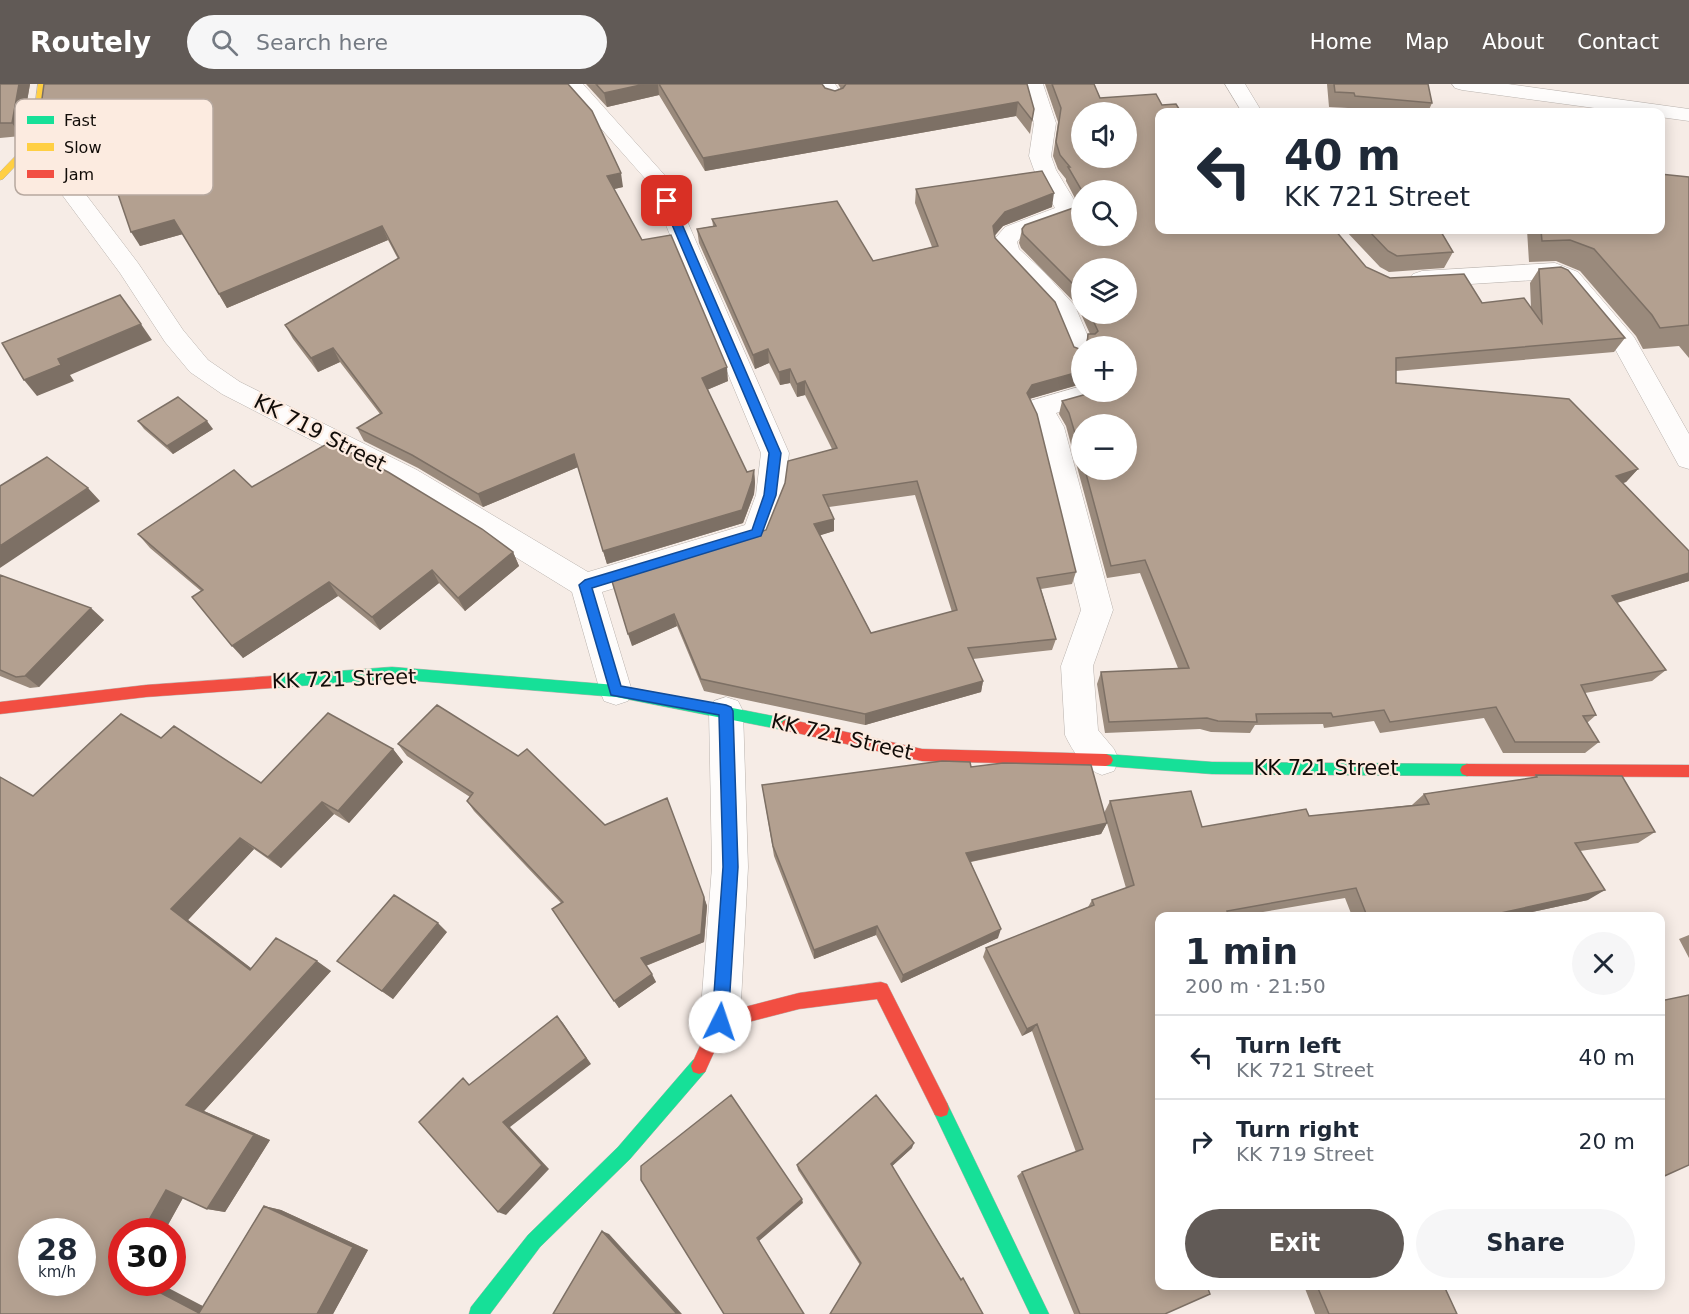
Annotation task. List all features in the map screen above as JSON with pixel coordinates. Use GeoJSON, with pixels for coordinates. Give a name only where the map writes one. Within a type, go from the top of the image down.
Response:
{"type":"FeatureCollection","features":[{"type":"Feature","properties":{"kind":"street"},"geometry":{"type":"LineString","coordinates":[[572,84],[658,180],[775,453],[770,495],[757,533],[585,585],[616,691]]}},
{"type":"Feature","properties":{"kind":"street"},"geometry":{"type":"LineString","coordinates":[[1033,84],[1046,123],[1040,156],[1045,170],[1066,207],[1064,214],[1013,232],[1005,241],[1007,252],[1035,277],[1066,312],[1075,336]]}},
{"type":"Feature","properties":{"kind":"street"},"geometry":{"type":"LineString","coordinates":[[1235,84],[1250,108]]}},
{"type":"Feature","properties":{"kind":"street"},"geometry":{"type":"LineString","coordinates":[[1462,84],[1638,108]]}},
{"type":"Feature","properties":{"kind":"street"},"geometry":{"type":"LineString","coordinates":[[1665,112],[1689,115]]}},
{"type":"Feature","properties":{"kind":"street"},"geometry":{"type":"LineString","coordinates":[[0,177],[15,162]]}},
{"type":"Feature","properties":{"kind":"street","name":"KK 719 Street"},"geometry":{"type":"LineString","coordinates":[[74,195],[129,268],[174,336],[199,366],[231,388],[407,477],[585,585]]}},
{"type":"Feature","properties":{"kind":"street"},"geometry":{"type":"LineString","coordinates":[[1395,281],[1555,271],[1569,277],[1625,343],[1689,459]]}},
{"type":"Feature","properties":{"kind":"street"},"geometry":{"type":"LineString","coordinates":[[1071,399],[1040,408],[1050,427],[1096,610],[1077,666],[1082,735],[1102,760]]}},
{"type":"Feature","properties":{"kind":"street","name":"KK 721 Street"},"geometry":{"type":"LineString","coordinates":[[0,708],[146,691],[392,673],[616,691],[726,711],[922,754],[1102,760],[1212,768],[1689,771]]}},
{"type":"Feature","properties":{"kind":"street"},"geometry":{"type":"LineString","coordinates":[[478,1314],[534,1241],[624,1153],[700,1065],[720,1022],[730,867],[726,711]]}},
{"type":"Feature","properties":{"kind":"street"},"geometry":{"type":"LineString","coordinates":[[720,1022],[783,1004],[836,993],[881,990],[956,1138],[1040,1314]]}},
{"type":"Feature","properties":{"kind":"building"},"geometry":{"type":"Polygon","coordinates":[[[0,84],[19,84],[12,123],[0,123],[0,84]]]}},
{"type":"Feature","properties":{"kind":"building"},"geometry":{"type":"Polygon","coordinates":[[[44,84],[568,84],[592,111],[621,173],[607,176],[642,240],[671,235],[727,367],[702,378],[747,472],[754,470],[742,510],[603,551],[574,454],[478,494],[412,455],[357,428],[382,413],[333,348],[311,358],[285,325],[399,258],[382,226],[219,294],[174,220],[131,232],[118,195],[213,195],[213,99],[42,99],[44,84]]]}},
{"type":"Feature","properties":{"kind":"building"},"geometry":{"type":"Polygon","coordinates":[[[596,84],[645,84],[604,93],[596,84]]]}},
{"type":"Feature","properties":{"kind":"building"},"geometry":{"type":"Polygon","coordinates":[[[659,84],[822,84],[825,88],[835,91],[846,84],[1027,84],[1034,109],[1032,120],[1018,102],[703,158],[659,84]]]}},
{"type":"Feature","properties":{"kind":"building"},"geometry":{"type":"Polygon","coordinates":[[[1052,84],[1094,84],[1100,98],[1156,94],[1162,105],[1176,104],[1178,108],[1155,108],[1155,234],[1338,234],[1366,267],[1390,278],[1464,274],[1482,303],[1524,298],[1542,323],[1539,269],[1561,267],[1568,270],[1625,338],[1396,358],[1396,383],[1569,399],[1638,469],[1616,476],[1689,551],[1689,573],[1612,596],[1666,670],[1581,685],[1596,715],[1583,716],[1599,742],[1515,742],[1496,707],[1390,722],[1384,710],[1333,717],[1331,713],[1256,714],[1257,722],[1218,721],[1207,718],[1109,722],[1101,672],[1189,668],[1145,560],[1111,566],[1088,480],[1137,480],[1137,414],[1071,414],[1071,420],[1062,401],[1071,398],[1071,402],[1137,402],[1137,336],[1088,336],[1098,331],[1095,324],[1137,324],[1137,258],[1071,258],[1071,282],[1023,234],[1022,229],[1025,225],[1071,209],[1071,246],[1137,246],[1137,180],[1076,180],[1068,167],[1070,167],[1060,155],[1056,142],[1061,108],[1052,84]]]}},
{"type":"Feature","properties":{"kind":"building"},"geometry":{"type":"Polygon","coordinates":[[[1334,84],[1428,84],[1432,103],[1355,96],[1354,93],[1335,92],[1334,84]]]}},
{"type":"Feature","properties":{"kind":"building"},"geometry":{"type":"Polygon","coordinates":[[[1042,171],[1054,193],[1005,212],[993,226],[995,238],[1055,302],[1071,340],[1071,374],[1032,385],[1027,393],[1037,414],[1076,572],[1037,578],[1056,639],[968,648],[983,681],[865,714],[701,679],[674,614],[628,634],[611,578],[766,530],[785,483],[788,461],[837,448],[805,381],[797,384],[790,369],[779,372],[768,349],[753,355],[697,229],[716,226],[712,219],[837,201],[873,261],[938,246],[916,189],[1042,171]],[[917,481],[823,495],[834,519],[814,524],[871,633],[957,610],[917,481]]]}},
{"type":"Feature","properties":{"kind":"building"},"geometry":{"type":"Polygon","coordinates":[[[1665,175],[1689,177],[1689,325],[1660,328],[1652,315],[1594,249],[1570,240],[1542,241],[1541,234],[1665,234],[1665,175]]]}},
{"type":"Feature","properties":{"kind":"building"},"geometry":{"type":"Polygon","coordinates":[[[1372,234],[1442,234],[1453,252],[1397,256],[1388,251],[1372,234]]]}},
{"type":"Feature","properties":{"kind":"building"},"geometry":{"type":"Polygon","coordinates":[[[120,295],[141,324],[58,359],[61,365],[24,380],[2,343],[120,295]]]}},
{"type":"Feature","properties":{"kind":"building"},"geometry":{"type":"Polygon","coordinates":[[[178,397],[207,421],[167,446],[138,421],[178,397]]]}},
{"type":"Feature","properties":{"kind":"building"},"geometry":{"type":"Polygon","coordinates":[[[330,442],[388,472],[482,529],[513,552],[458,598],[432,570],[372,617],[329,582],[232,646],[192,597],[203,590],[138,534],[234,470],[252,487],[330,442]]]}},
{"type":"Feature","properties":{"kind":"building"},"geometry":{"type":"Polygon","coordinates":[[[47,457],[88,488],[0,546],[0,486],[47,457]]]}},
{"type":"Feature","properties":{"kind":"building"},"geometry":{"type":"Polygon","coordinates":[[[0,575],[91,608],[25,676],[16,677],[0,670],[0,575]]]}},
{"type":"Feature","properties":{"kind":"building"},"geometry":{"type":"Polygon","coordinates":[[[437,705],[518,756],[527,749],[605,825],[667,798],[704,897],[701,934],[641,958],[652,974],[614,1001],[552,909],[563,902],[467,801],[473,793],[398,744],[437,705]]]}},
{"type":"Feature","properties":{"kind":"building"},"geometry":{"type":"Polygon","coordinates":[[[328,713],[393,749],[338,811],[322,802],[268,857],[240,838],[171,909],[250,970],[276,938],[317,961],[186,1105],[254,1135],[207,1209],[166,1190],[150,1218],[108,1218],[108,1296],[167,1296],[199,1313],[264,1206],[353,1247],[317,1314],[0,1314],[0,777],[33,796],[121,714],[161,738],[174,726],[261,783],[328,713]]]}},
{"type":"Feature","properties":{"kind":"building"},"geometry":{"type":"Polygon","coordinates":[[[942,761],[970,762],[971,767],[1003,763],[1091,765],[1107,823],[966,853],[1001,929],[903,975],[877,926],[814,950],[773,846],[762,785],[942,761]]]}},
{"type":"Feature","properties":{"kind":"building"},"geometry":{"type":"Polygon","coordinates":[[[1536,775],[1622,776],[1655,832],[1575,843],[1605,890],[1505,912],[1365,912],[1356,888],[1227,912],[1155,912],[1155,1290],[1208,1290],[1210,1294],[1165,1314],[1080,1314],[1022,1172],[1083,1149],[1037,1024],[1027,1029],[986,948],[1094,905],[1092,900],[1134,885],[1110,801],[1191,791],[1202,827],[1306,809],[1309,816],[1429,804],[1424,794],[1537,777],[1536,775]]]}},
{"type":"Feature","properties":{"kind":"building"},"geometry":{"type":"Polygon","coordinates":[[[394,895],[438,923],[382,991],[337,961],[394,895]]]}},
{"type":"Feature","properties":{"kind":"building"},"geometry":{"type":"Polygon","coordinates":[[[1689,995],[1689,1165],[1665,1176],[1665,1000],[1689,995]]]}},
{"type":"Feature","properties":{"kind":"building"},"geometry":{"type":"Polygon","coordinates":[[[557,1016],[586,1058],[503,1122],[542,1165],[498,1212],[419,1122],[463,1078],[469,1085],[557,1016]]]}},
{"type":"Feature","properties":{"kind":"building"},"geometry":{"type":"Polygon","coordinates":[[[731,1095],[802,1199],[757,1238],[804,1314],[724,1314],[641,1180],[641,1166],[731,1095]]]}},
{"type":"Feature","properties":{"kind":"building"},"geometry":{"type":"Polygon","coordinates":[[[876,1095],[914,1143],[891,1164],[983,1314],[830,1314],[861,1263],[797,1165],[876,1095]]]}},
{"type":"Feature","properties":{"kind":"building"},"geometry":{"type":"Polygon","coordinates":[[[602,1231],[677,1314],[553,1314],[602,1231]]]}},
{"type":"Feature","properties":{"kind":"building"},"geometry":{"type":"Polygon","coordinates":[[[1319,1290],[1446,1290],[1457,1314],[1329,1314],[1319,1290]]]}},
{"type":"Feature","properties":{"kind":"traffic: fast"},"geometry":{"type":"LineString","coordinates":[[272,682],[392,673],[616,691],[788,725]]}},
{"type":"Feature","properties":{"kind":"traffic: fast"},"geometry":{"type":"LineString","coordinates":[[1106,760],[1212,768],[1467,770]]}},
{"type":"Feature","properties":{"kind":"traffic: fast"},"geometry":{"type":"LineString","coordinates":[[478,1314],[534,1241],[624,1153],[699,1066]]}},
{"type":"Feature","properties":{"kind":"traffic: fast"},"geometry":{"type":"LineString","coordinates":[[941,1109],[1040,1314]]}},
{"type":"Feature","properties":{"kind":"traffic: slow"},"geometry":{"type":"LineString","coordinates":[[40,99],[42,84]]}},
{"type":"Feature","properties":{"kind":"traffic: slow"},"geometry":{"type":"LineString","coordinates":[[0,177],[15,162]]}},
{"type":"Feature","properties":{"kind":"traffic: jam"},"geometry":{"type":"LineString","coordinates":[[0,708],[146,691],[272,682]]}},
{"type":"Feature","properties":{"kind":"traffic: jam"},"geometry":{"type":"LineString","coordinates":[[788,725],[922,755],[1106,760]]}},
{"type":"Feature","properties":{"kind":"traffic: jam"},"geometry":{"type":"LineString","coordinates":[[1467,770],[1689,771]]}},
{"type":"Feature","properties":{"kind":"traffic: jam"},"geometry":{"type":"LineString","coordinates":[[699,1066],[720,1021],[799,1001],[881,990],[941,1109]]}},
{"type":"Feature","properties":{"kind":"route"},"geometry":{"type":"LineString","coordinates":[[667,201],[775,453],[770,495],[757,533],[585,585],[616,691],[726,711],[730,867],[720,1022]]}}]}
